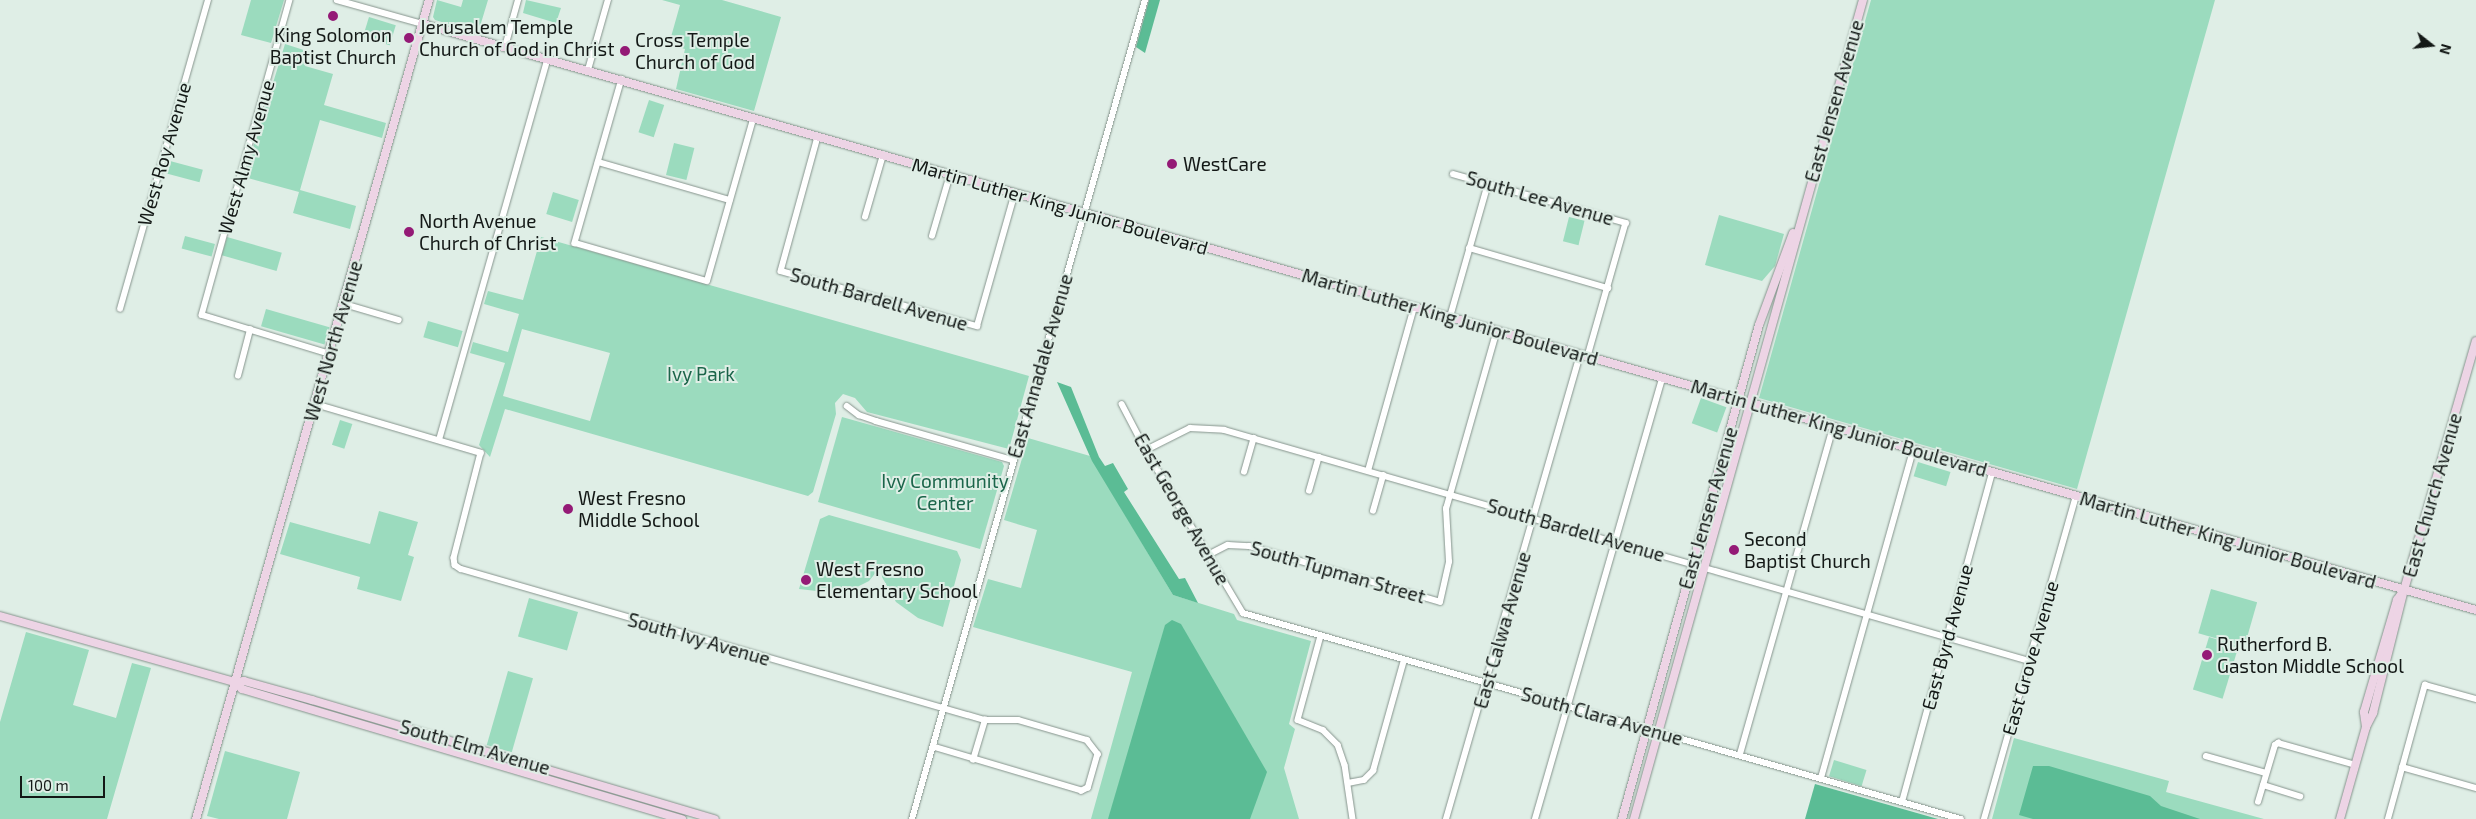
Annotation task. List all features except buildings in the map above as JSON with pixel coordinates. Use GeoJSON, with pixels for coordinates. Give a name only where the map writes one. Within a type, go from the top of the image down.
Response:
{"type":"FeatureCollection","features":[{"type":"Feature","properties":{"kind":"street","name":"West Roy Avenue"},"geometry":{"type":"LineString","coordinates":[[120,309],[208,0]]}},
{"type":"Feature","properties":{"kind":"street","name":"West Almy Avenue"},"geometry":{"type":"LineString","coordinates":[[250,330],[202,315],[290,0]]}},
{"type":"Feature","properties":{"kind":"street"},"geometry":{"type":"LineString","coordinates":[[337,0],[423,24]]}},
{"type":"Feature","properties":{"kind":"street","name":"West North Avenue"},"geometry":{"type":"LineString","coordinates":[[196,819],[330,354],[429,0]]}},
{"type":"Feature","properties":{"kind":"street"},"geometry":{"type":"LineString","coordinates":[[505,47],[518,0]]}},
{"type":"Feature","properties":{"kind":"street"},"geometry":{"type":"LineString","coordinates":[[588,70],[608,0]]}},
{"type":"Feature","properties":{"kind":"street","name":"East Annadale Avenue"},"geometry":{"type":"LineString","coordinates":[[912,819],[1145,0]]}},
{"type":"Feature","properties":{"kind":"street","name":"East Jensen Avenue"},"geometry":{"type":"LineString","coordinates":[[1634,819],[1703,566],[1863,0]]}},
{"type":"Feature","properties":{"kind":"street","name":"Martin Luther King Junior Boulevard"},"geometry":{"type":"LineString","coordinates":[[423,24],[622,79],[753,119],[2476,610]]}},
{"type":"Feature","properties":{"kind":"street"},"geometry":{"type":"LineString","coordinates":[[315,404],[439,440],[548,58]]}},
{"type":"Feature","properties":{"kind":"street"},"geometry":{"type":"LineString","coordinates":[[622,79],[575,243],[707,281],[753,119]]}},
{"type":"Feature","properties":{"kind":"street","name":"South Bardell Avenue"},"geometry":{"type":"LineString","coordinates":[[818,137],[781,271],[976,326],[1015,193]]}},
{"type":"Feature","properties":{"kind":"street"},"geometry":{"type":"LineString","coordinates":[[865,218],[883,156]]}},
{"type":"Feature","properties":{"kind":"street"},"geometry":{"type":"LineString","coordinates":[[598,162],[730,200]]}},
{"type":"Feature","properties":{"kind":"street","name":"South Lee Avenue"},"geometry":{"type":"LineString","coordinates":[[1453,174],[1626,223]]}},
{"type":"Feature","properties":{"kind":"street"},"geometry":{"type":"LineString","coordinates":[[932,236],[950,175]]}},
{"type":"Feature","properties":{"kind":"street"},"geometry":{"type":"LineString","coordinates":[[1450,317],[1488,184]]}},
{"type":"Feature","properties":{"kind":"street","name":"East Jensen Avenue"},"geometry":{"type":"LineString","coordinates":[[1622,819],[1648,730],[1692,563],[1769,294],[1806,202]]}},
{"type":"Feature","properties":{"kind":"street","name":"East Calwa Avenue"},"geometry":{"type":"LineString","coordinates":[[1446,819],[1534,518],[1584,355],[1608,288],[1626,223]]}},
{"type":"Feature","properties":{"kind":"street"},"geometry":{"type":"LineString","coordinates":[[1469,248],[1608,288]]}},
{"type":"Feature","properties":{"kind":"street"},"geometry":{"type":"LineString","coordinates":[[344,304],[399,320]]}},
{"type":"Feature","properties":{"kind":"street"},"geometry":{"type":"LineString","coordinates":[[1368,470],[1414,307]]}},
{"type":"Feature","properties":{"kind":"street"},"geometry":{"type":"LineString","coordinates":[[238,376],[250,330],[330,354]]}},
{"type":"Feature","properties":{"kind":"street"},"geometry":{"type":"LineString","coordinates":[[1451,494],[1497,330]]}},
{"type":"Feature","properties":{"kind":"street","name":"East Church Avenue"},"geometry":{"type":"LineString","coordinates":[[2340,819],[2366,727],[2373,713],[2404,590],[2476,342]]}},
{"type":"Feature","properties":{"kind":"street"},"geometry":{"type":"LineString","coordinates":[[1535,819],[1662,378]]}},
{"type":"Feature","properties":{"kind":"street","name":"East George Avenue"},"geometry":{"type":"LineString","coordinates":[[1122,404],[1146,450],[1243,613]]}},
{"type":"Feature","properties":{"kind":"street"},"geometry":{"type":"LineString","coordinates":[[847,406],[858,415],[876,421],[1013,460]]}},
{"type":"Feature","properties":{"kind":"street"},"geometry":{"type":"LineString","coordinates":[[1740,754],[1833,427]]}},
{"type":"Feature","properties":{"kind":"street","name":"South Bardell Avenue"},"geometry":{"type":"LineString","coordinates":[[1146,450],[1190,428],[1212,428],[1254,438],[2029,661]]}},
{"type":"Feature","properties":{"kind":"street"},"geometry":{"type":"LineString","coordinates":[[1244,472],[1254,438]]}},
{"type":"Feature","properties":{"kind":"street","name":"South Ivy Avenue"},"geometry":{"type":"LineString","coordinates":[[439,440],[481,453],[455,565],[461,569],[985,720],[1015,720],[1087,740],[1097,750],[1088,788],[1082,791],[973,760]]}},
{"type":"Feature","properties":{"kind":"street"},"geometry":{"type":"LineString","coordinates":[[1821,778],[1913,450]]}},
{"type":"Feature","properties":{"kind":"street"},"geometry":{"type":"LineString","coordinates":[[1309,491],[1319,457]]}},
{"type":"Feature","properties":{"kind":"street","name":"East Byrd Avenue"},"geometry":{"type":"LineString","coordinates":[[1902,802],[1992,472]]}},
{"type":"Feature","properties":{"kind":"street"},"geometry":{"type":"LineString","coordinates":[[1373,511],[1383,474]]}},
{"type":"Feature","properties":{"kind":"street","name":"South Tupman Street"},"geometry":{"type":"LineString","coordinates":[[1208,555],[1228,545],[1249,546],[1440,602],[1450,562],[1445,522],[1451,494]]}},
{"type":"Feature","properties":{"kind":"street","name":"East Grove Avenue"},"geometry":{"type":"LineString","coordinates":[[1984,819],[2076,496]]}},
{"type":"Feature","properties":{"kind":"street","name":"South Clara Avenue"},"geometry":{"type":"LineString","coordinates":[[1243,613],[1658,733],[1740,754],[1961,819]]}},
{"type":"Feature","properties":{"kind":"street","name":"South Elm Avenue"},"geometry":{"type":"LineString","coordinates":[[0,616],[235,682],[244,681],[588,780],[715,819]]}},
{"type":"Feature","properties":{"kind":"street"},"geometry":{"type":"LineString","coordinates":[[1321,636],[1298,720],[1316,726],[1333,740],[1342,754],[1353,819]]}},
{"type":"Feature","properties":{"kind":"street"},"geometry":{"type":"LineString","coordinates":[[1348,783],[1364,780],[1373,771],[1404,660]]}},
{"type":"Feature","properties":{"kind":"street","name":"South Elm Avenue"},"geometry":{"type":"LineString","coordinates":[[235,682],[242,689],[682,819]]}},
{"type":"Feature","properties":{"kind":"street"},"geometry":{"type":"LineString","coordinates":[[2388,819],[2426,685],[2476,699]]}},
{"type":"Feature","properties":{"kind":"street"},"geometry":{"type":"LineString","coordinates":[[933,747],[973,760],[985,720]]}},
{"type":"Feature","properties":{"kind":"street"},"geometry":{"type":"LineString","coordinates":[[2258,802],[2275,745],[2278,743],[2356,765]]}},
{"type":"Feature","properties":{"kind":"street"},"geometry":{"type":"LineString","coordinates":[[2206,756],[2266,773]]}},
{"type":"Feature","properties":{"kind":"street"},"geometry":{"type":"LineString","coordinates":[[2402,767],[2476,788]]}},
{"type":"Feature","properties":{"kind":"street"},"geometry":{"type":"LineString","coordinates":[[585,789],[588,780]]}},
{"type":"Feature","properties":{"kind":"street"},"geometry":{"type":"LineString","coordinates":[[2263,785],[2300,796]]}},
{"type":"Feature","properties":{"kind":"green space"},"geometry":{"type":"Polygon","coordinates":[[[251,0],[284,0],[271,43],[241,35],[251,0]]]}},
{"type":"Feature","properties":{"kind":"green space"},"geometry":{"type":"Polygon","coordinates":[[[437,0],[461,7],[463,0],[488,0],[478,33],[435,20],[433,17],[437,0]]]}},
{"type":"Feature","properties":{"kind":"green space"},"geometry":{"type":"Polygon","coordinates":[[[526,0],[561,8],[556,23],[523,13],[526,0]]]}},
{"type":"Feature","properties":{"kind":"green space"},"geometry":{"type":"Polygon","coordinates":[[[662,0],[722,0],[781,17],[754,111],[676,89],[685,49],[669,44],[680,5],[662,0]]]}},
{"type":"Feature","properties":{"kind":"green space"},"geometry":{"type":"Polygon","coordinates":[[[1871,0],[2215,0],[2077,489],[1759,398],[1871,0]]]}},
{"type":"Feature","properties":{"kind":"green space"},"geometry":{"type":"Polygon","coordinates":[[[369,17],[396,25],[390,45],[363,37],[369,17]]]}},
{"type":"Feature","properties":{"kind":"green space"},"geometry":{"type":"Polygon","coordinates":[[[285,44],[310,52],[305,66],[333,74],[324,105],[386,123],[382,138],[320,120],[300,190],[356,206],[350,229],[293,213],[299,192],[244,177],[285,44]]]}},
{"type":"Feature","properties":{"kind":"green space"},"geometry":{"type":"Polygon","coordinates":[[[649,100],[664,105],[654,137],[638,132],[649,100]]]}},
{"type":"Feature","properties":{"kind":"green space"},"geometry":{"type":"Polygon","coordinates":[[[674,143],[694,148],[686,180],[666,175],[674,143]]]}},
{"type":"Feature","properties":{"kind":"green space"},"geometry":{"type":"Polygon","coordinates":[[[170,161],[203,170],[199,182],[167,174],[170,161]]]}},
{"type":"Feature","properties":{"kind":"green space"},"geometry":{"type":"Polygon","coordinates":[[[553,192],[579,200],[572,222],[546,214],[553,192]]]}},
{"type":"Feature","properties":{"kind":"green space"},"geometry":{"type":"Polygon","coordinates":[[[1719,215],[1784,234],[1775,266],[1762,281],[1705,265],[1719,215]]]}},
{"type":"Feature","properties":{"kind":"green space"},"geometry":{"type":"Polygon","coordinates":[[[1569,217],[1585,221],[1578,245],[1563,241],[1569,217]]]}},
{"type":"Feature","properties":{"kind":"green space"},"geometry":{"type":"Polygon","coordinates":[[[185,236],[215,244],[212,257],[182,249],[185,236]]]}},
{"type":"Feature","properties":{"kind":"green space"},"geometry":{"type":"Polygon","coordinates":[[[227,237],[282,253],[277,271],[222,255],[227,237]]]}},
{"type":"Feature","properties":{"kind":"green space","name":"Ivy Park"},"geometry":{"type":"Polygon","coordinates":[[[541,237],[1029,376],[1009,449],[867,412],[855,398],[843,394],[835,403],[836,414],[813,492],[808,496],[505,409],[490,457],[479,445],[505,363],[470,353],[473,342],[508,352],[519,314],[484,304],[488,291],[523,300],[541,237]],[[522,329],[503,396],[590,421],[610,353],[522,329]]]}},
{"type":"Feature","properties":{"kind":"green space"},"geometry":{"type":"Polygon","coordinates":[[[266,309],[329,327],[324,344],[261,326],[266,309]]]}},
{"type":"Feature","properties":{"kind":"green space"},"geometry":{"type":"Polygon","coordinates":[[[428,321],[463,331],[458,347],[423,337],[428,321]]]}},
{"type":"Feature","properties":{"kind":"green space"},"geometry":{"type":"Polygon","coordinates":[[[1701,398],[1726,407],[1717,433],[1692,423],[1701,398]]]}},
{"type":"Feature","properties":{"kind":"green space","name":"Ivy Community Center"},"geometry":{"type":"Polygon","coordinates":[[[842,417],[1002,462],[1004,466],[980,549],[818,502],[842,417]]]}},
{"type":"Feature","properties":{"kind":"green space"},"geometry":{"type":"Polygon","coordinates":[[[340,420],[352,424],[344,449],[332,445],[340,420]]]}},
{"type":"Feature","properties":{"kind":"green space"},"geometry":{"type":"Polygon","coordinates":[[[1028,438],[1090,456],[1173,595],[1234,614],[1237,620],[1311,641],[1289,724],[1295,729],[1284,768],[1299,819],[1091,819],[1132,672],[973,627],[988,579],[1021,588],[1037,530],[1004,520],[1028,438]]]}},
{"type":"Feature","properties":{"kind":"green space"},"geometry":{"type":"Polygon","coordinates":[[[1918,462],[1951,472],[1946,486],[1914,476],[1918,462]]]}},
{"type":"Feature","properties":{"kind":"green space"},"geometry":{"type":"Polygon","coordinates":[[[379,511],[418,522],[408,555],[414,557],[401,601],[357,589],[360,577],[280,554],[290,522],[370,544],[379,511]]]}},
{"type":"Feature","properties":{"kind":"green space"},"geometry":{"type":"Polygon","coordinates":[[[829,515],[957,551],[961,560],[943,627],[918,618],[896,602],[882,577],[881,566],[869,581],[843,594],[799,589],[820,519],[829,515]]]}},
{"type":"Feature","properties":{"kind":"green space"},"geometry":{"type":"Polygon","coordinates":[[[2211,589],[2257,602],[2244,646],[2198,633],[2211,589]]]}},
{"type":"Feature","properties":{"kind":"green space"},"geometry":{"type":"Polygon","coordinates":[[[529,598],[578,612],[567,651],[518,636],[529,598]]]}},
{"type":"Feature","properties":{"kind":"green space"},"geometry":{"type":"Polygon","coordinates":[[[26,632],[89,650],[73,705],[116,718],[132,663],[151,668],[107,819],[0,819],[0,722],[26,632]]]}},
{"type":"Feature","properties":{"kind":"green space"},"geometry":{"type":"Polygon","coordinates":[[[2209,637],[2239,646],[2223,699],[2193,690],[2209,637]]]}},
{"type":"Feature","properties":{"kind":"green space"},"geometry":{"type":"Polygon","coordinates":[[[508,671],[533,678],[512,752],[487,745],[508,671]]]}},
{"type":"Feature","properties":{"kind":"green space"},"geometry":{"type":"Polygon","coordinates":[[[2014,738],[2169,781],[2166,792],[2264,819],[1992,819],[2014,738]]]}},
{"type":"Feature","properties":{"kind":"green space"},"geometry":{"type":"Polygon","coordinates":[[[225,751],[300,772],[287,819],[219,819],[207,816],[225,751]]]}},
{"type":"Feature","properties":{"kind":"green space"},"geometry":{"type":"Polygon","coordinates":[[[1834,760],[1867,770],[1862,786],[1829,776],[1834,760]]]}},
{"type":"Feature","properties":{"kind":"shaded area"},"geometry":{"type":"Polygon","coordinates":[[[1149,0],[1160,0],[1145,53],[1136,47],[1149,0]]]}},
{"type":"Feature","properties":{"kind":"shaded area"},"geometry":{"type":"Polygon","coordinates":[[[1057,382],[1071,387],[1099,457],[1105,466],[1113,463],[1128,489],[1124,492],[1179,579],[1185,578],[1198,603],[1173,595],[1092,461],[1057,382]]]}},
{"type":"Feature","properties":{"kind":"shaded area"},"geometry":{"type":"Polygon","coordinates":[[[1172,620],[1181,624],[1267,772],[1250,819],[1108,819],[1165,625],[1172,620]]]}},
{"type":"Feature","properties":{"kind":"shaded area"},"geometry":{"type":"Polygon","coordinates":[[[2033,766],[2049,766],[2150,796],[2161,806],[2200,819],[2033,819],[2019,815],[2033,766]]]}},
{"type":"Feature","properties":{"kind":"shaded area"},"geometry":{"type":"Polygon","coordinates":[[[1815,784],[1938,819],[1805,819],[1815,784]]]}},
{"type":"Feature","properties":{"kind":"place","name":"King Solomon Baptist Church"},"geometry":{"type":"Point","coordinates":[333,16]}},
{"type":"Feature","properties":{"kind":"place","name":"Jerusalem Temple Church of God in Christ"},"geometry":{"type":"Point","coordinates":[409,38]}},
{"type":"Feature","properties":{"kind":"place","name":"Cross Temple Church of God"},"geometry":{"type":"Point","coordinates":[625,51]}},
{"type":"Feature","properties":{"kind":"place","name":"WestCare"},"geometry":{"type":"Point","coordinates":[1172,164]}},
{"type":"Feature","properties":{"kind":"place","name":"North Avenue Church of Christ"},"geometry":{"type":"Point","coordinates":[409,232]}},
{"type":"Feature","properties":{"kind":"place","name":"West Fresno Middle School"},"geometry":{"type":"Point","coordinates":[568,509]}},
{"type":"Feature","properties":{"kind":"place","name":"Second Baptist Church"},"geometry":{"type":"Point","coordinates":[1734,550]}},
{"type":"Feature","properties":{"kind":"place","name":"West Fresno Elementary School"},"geometry":{"type":"Point","coordinates":[806,580]}},
{"type":"Feature","properties":{"kind":"place","name":"Rutherford B. Gaston Middle School"},"geometry":{"type":"Point","coordinates":[2207,655]}}]}
